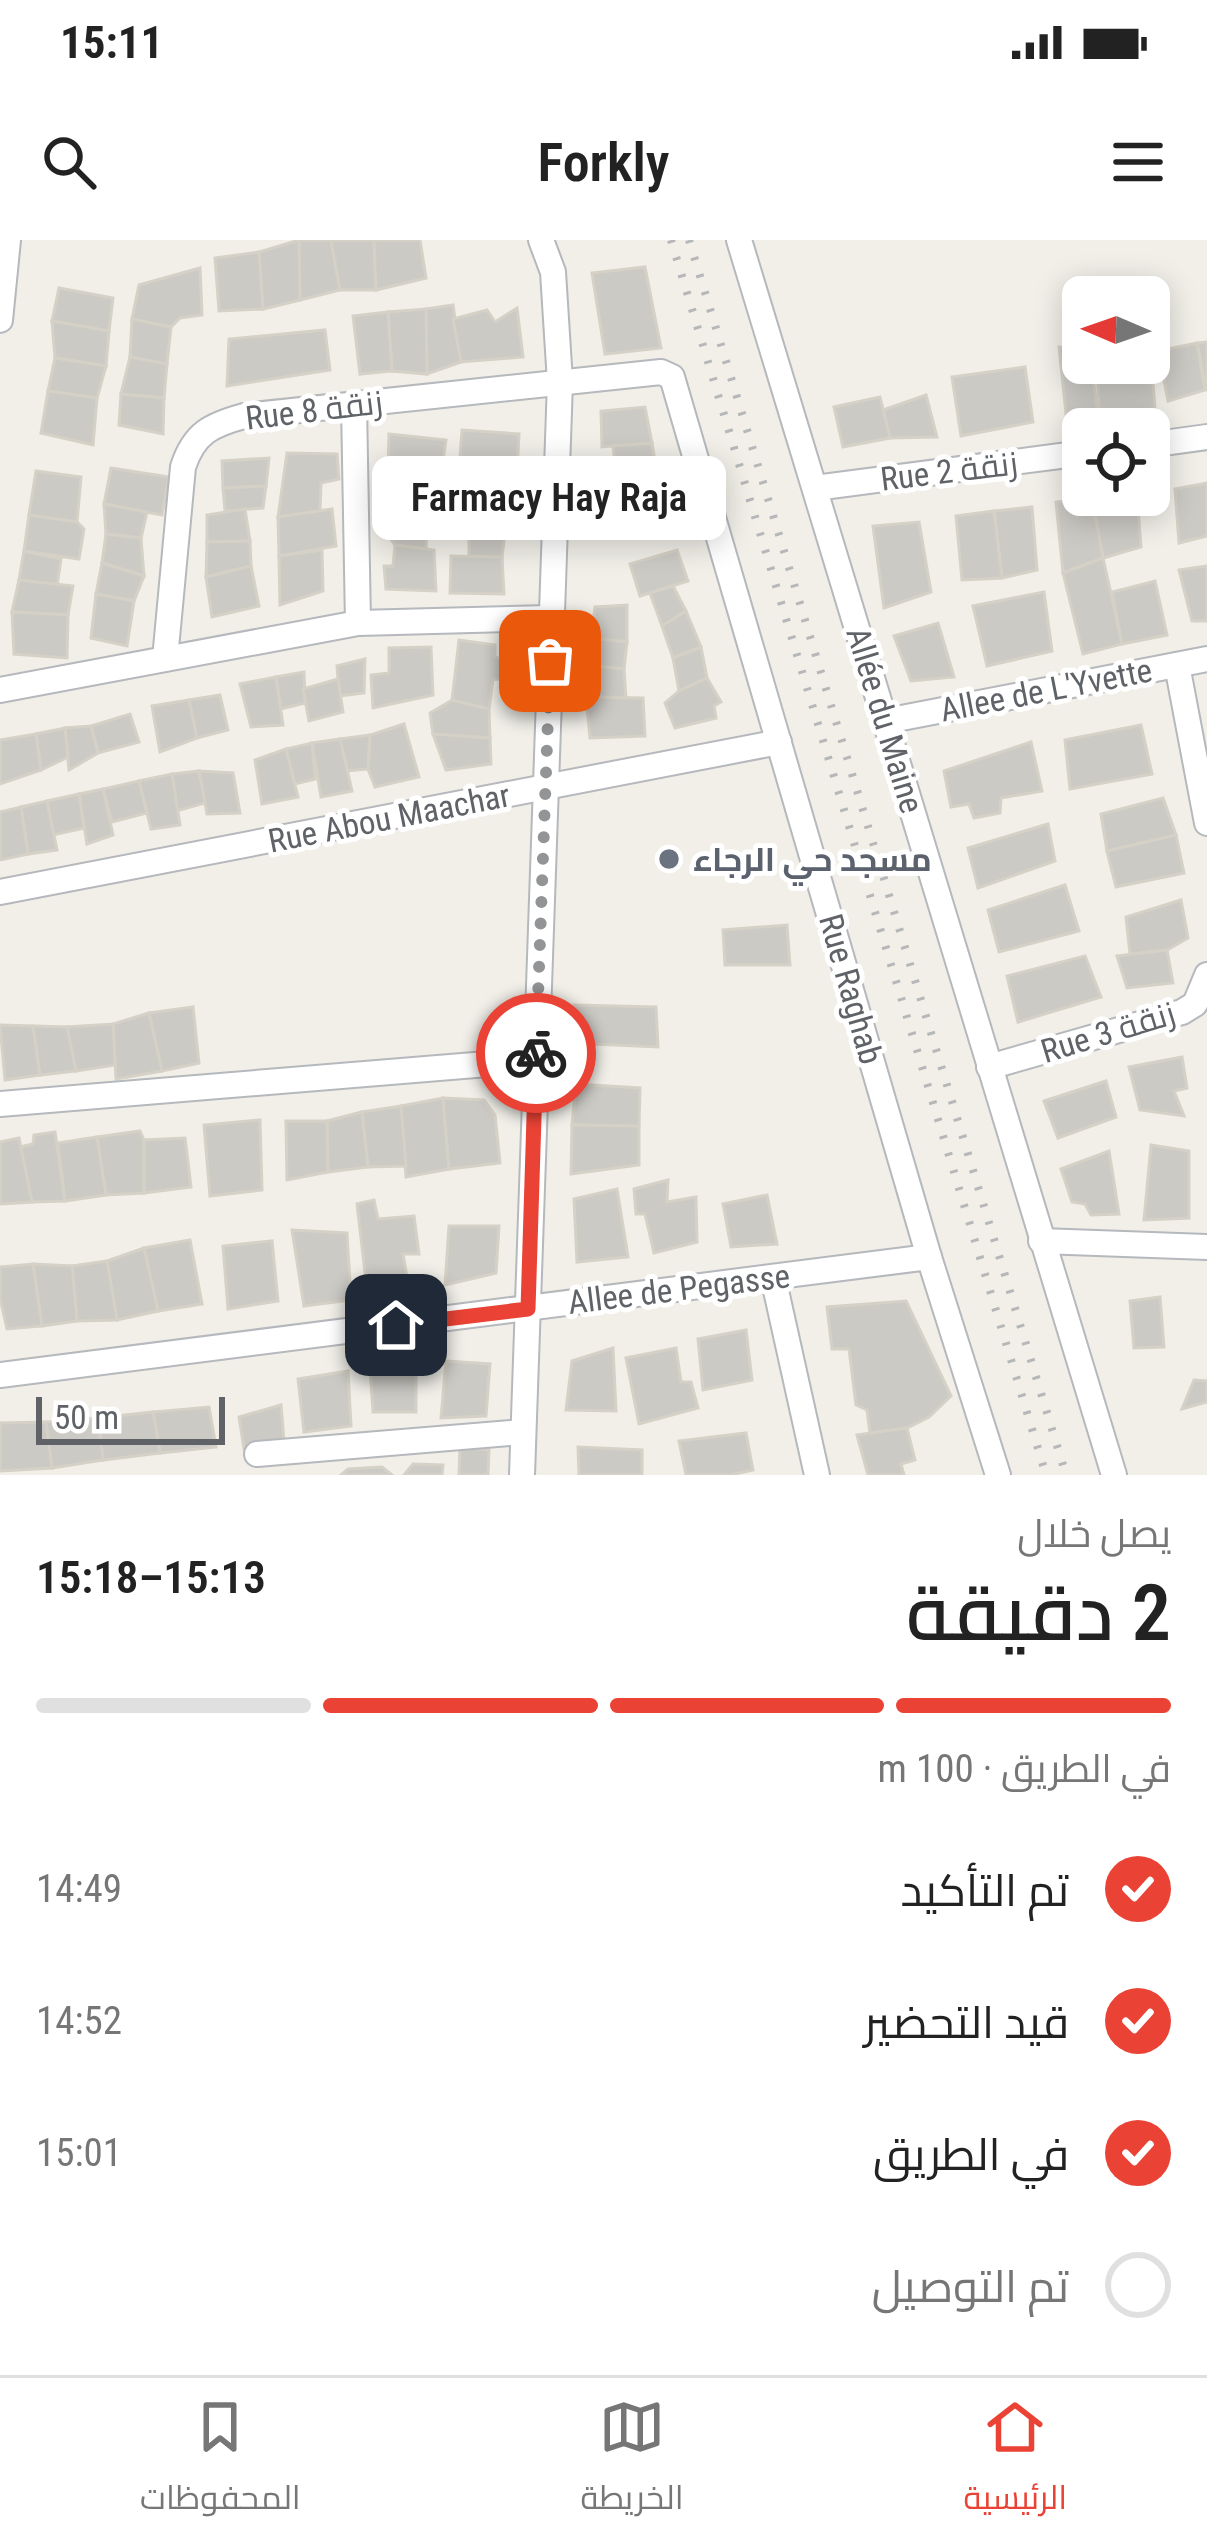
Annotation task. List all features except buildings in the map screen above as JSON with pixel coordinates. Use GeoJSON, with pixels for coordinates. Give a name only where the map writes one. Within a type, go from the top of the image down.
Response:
{"type":"FeatureCollection","features":[{"type":"Feature","properties":{"kind":"street"},"geometry":{"type":"LineString","coordinates":[[0,320],[6,240]]}},
{"type":"Feature","properties":{"kind":"street"},"geometry":{"type":"LineString","coordinates":[[522,1475],[560,382],[553,272],[541,240]]}},
{"type":"Feature","properties":{"kind":"street","name":"Allée du Maine"},"geometry":{"type":"LineString","coordinates":[[739,240],[1114,1475]]}},
{"type":"Feature","properties":{"kind":"street","name":"Rue 8 زنقة"},"geometry":{"type":"LineString","coordinates":[[165,658],[183,467],[191,444],[202,431],[244,416],[661,372]]}},
{"type":"Feature","properties":{"kind":"street","name":"Rue Raghab"},"geometry":{"type":"LineString","coordinates":[[661,372],[676,382],[929,1257],[998,1475]]}},
{"type":"Feature","properties":{"kind":"street"},"geometry":{"type":"LineString","coordinates":[[354,405],[358,622]]}},
{"type":"Feature","properties":{"kind":"street"},"geometry":{"type":"LineString","coordinates":[[1170,442],[1207,437]]}},
{"type":"Feature","properties":{"kind":"street","name":"Rue 2 زنقة"},"geometry":{"type":"LineString","coordinates":[[815,488],[1062,456]]}},
{"type":"Feature","properties":{"kind":"street"},"geometry":{"type":"LineString","coordinates":[[0,690],[358,622],[551,618]]}},
{"type":"Feature","properties":{"kind":"street","name":"Allee de L'Yvette"},"geometry":{"type":"LineString","coordinates":[[886,721],[1207,659]]}},
{"type":"Feature","properties":{"kind":"street"},"geometry":{"type":"LineString","coordinates":[[1177,665],[1207,823]]}},
{"type":"Feature","properties":{"kind":"street","name":"Rue Abou Maachar"},"geometry":{"type":"LineString","coordinates":[[0,892],[778,742]]}},
{"type":"Feature","properties":{"kind":"street","name":"Rue 3 زنقة"},"geometry":{"type":"LineString","coordinates":[[989,1067],[1182,1012],[1195,1004],[1207,975]]}},
{"type":"Feature","properties":{"kind":"street"},"geometry":{"type":"LineString","coordinates":[[0,1104],[536,1060]]}},
{"type":"Feature","properties":{"kind":"street"},"geometry":{"type":"LineString","coordinates":[[1041,1241],[1207,1247]]}},
{"type":"Feature","properties":{"kind":"street","name":"Allee de Pegasse"},"geometry":{"type":"LineString","coordinates":[[0,1375],[929,1257]]}},
{"type":"Feature","properties":{"kind":"street"},"geometry":{"type":"LineString","coordinates":[[773,1276],[818,1475]]}},
{"type":"Feature","properties":{"kind":"street"},"geometry":{"type":"LineString","coordinates":[[257,1454],[523,1432]]}},
{"type":"Feature","properties":{"kind":"railway"},"geometry":{"type":"LineString","coordinates":[[671,240],[1046,1475]]}},
{"type":"Feature","properties":{"kind":"railway"},"geometry":{"type":"LineString","coordinates":[[689,240],[1066,1475]]}},
{"type":"Feature","properties":{"kind":"way so far"},"geometry":{"type":"LineString","coordinates":[[536,1053],[550,661]]}},
{"type":"Feature","properties":{"kind":"place","name":"Farmacy Hay Raja"},"geometry":{"type":"Point","coordinates":[550,661]}},
{"type":"Feature","properties":{"kind":"place","name":"مسجد حي الرجاء"},"geometry":{"type":"Point","coordinates":[669,859]}},
{"type":"Feature","properties":{"kind":"route"},"geometry":{"type":"LineString","coordinates":[[396,1325],[528,1309],[536,1053]]}}]}
